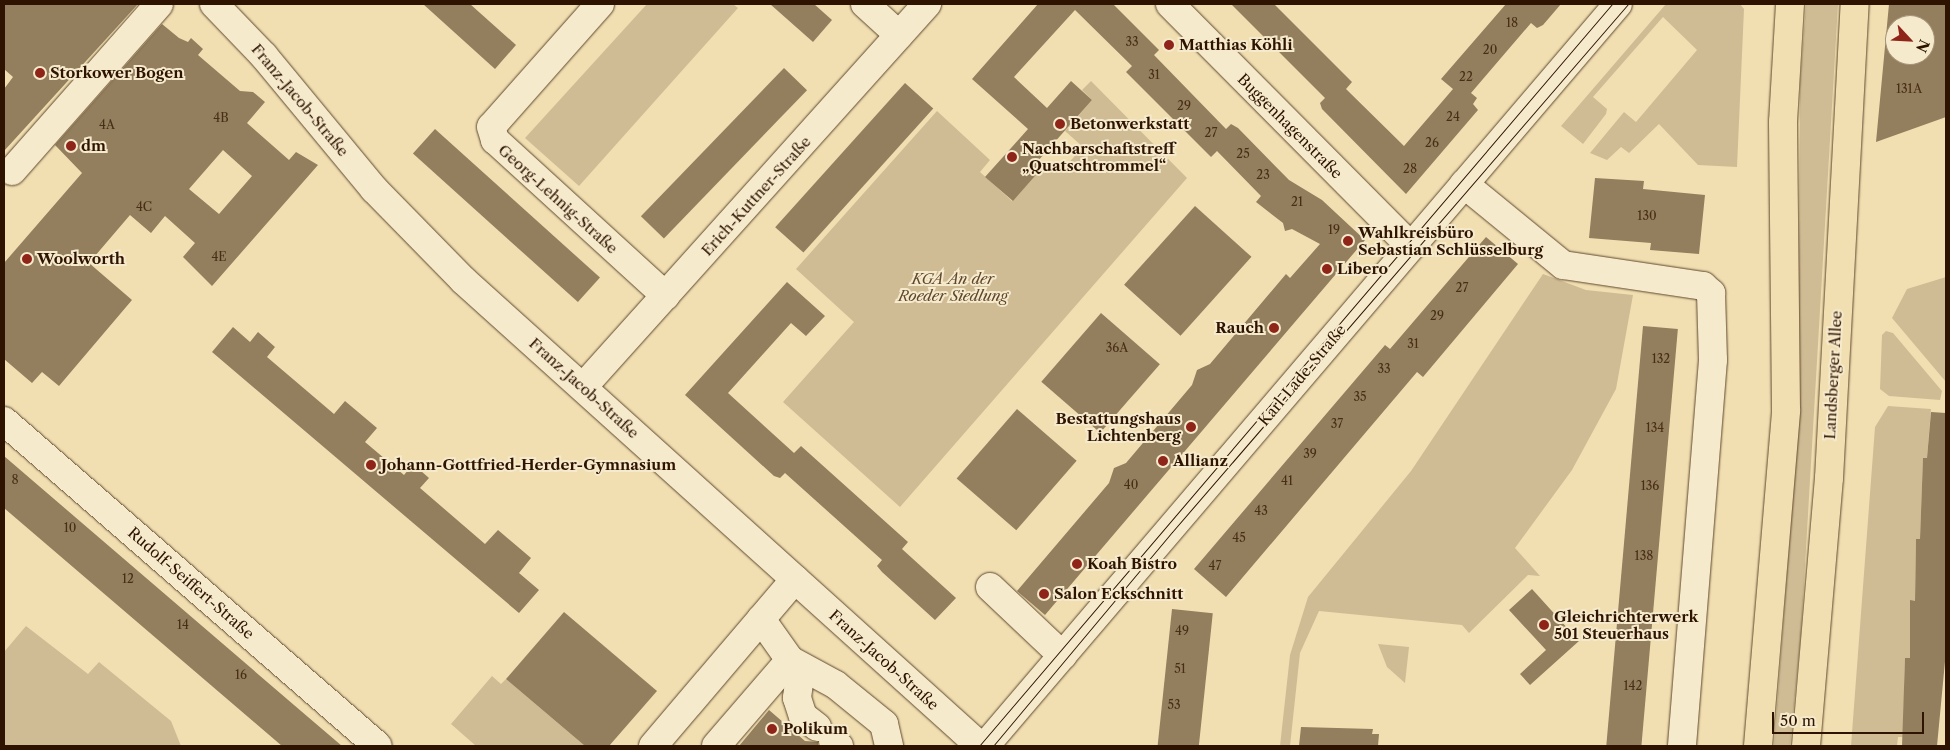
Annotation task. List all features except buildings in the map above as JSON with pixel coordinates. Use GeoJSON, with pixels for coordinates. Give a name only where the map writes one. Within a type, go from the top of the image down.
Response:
{"type":"FeatureCollection","features":[{"type":"Feature","properties":{"kind":"main road","name":"Landsberger Allee"},"geometry":{"type":"LineString","coordinates":[[1806,746],[1828,478],[1855,4]]}},
{"type":"Feature","properties":{"kind":"main road"},"geometry":{"type":"LineString","coordinates":[[1758,746],[1786,410],[1783,122],[1788,7]]}},
{"type":"Feature","properties":{"kind":"street"},"geometry":{"type":"LineString","coordinates":[[12,170],[160,4]]}},
{"type":"Feature","properties":{"kind":"street","name":"Franz-Jacob-Straße"},"geometry":{"type":"LineString","coordinates":[[214,4],[264,56],[374,188],[463,280],[980,746]]}},
{"type":"Feature","properties":{"kind":"street","name":"Georg-Lehnig-Straße"},"geometry":{"type":"LineString","coordinates":[[600,4],[491,127],[495,140],[666,296]]}},
{"type":"Feature","properties":{"kind":"street"},"geometry":{"type":"LineString","coordinates":[[865,4],[899,35]]}},
{"type":"Feature","properties":{"kind":"street","name":"Erich-Kuttner-Straße"},"geometry":{"type":"LineString","coordinates":[[583,387],[927,4]]}},
{"type":"Feature","properties":{"kind":"street","name":"Buggenhagenstraße"},"geometry":{"type":"LineString","coordinates":[[1170,4],[1411,247]]}},
{"type":"Feature","properties":{"kind":"street","name":"Karl-Lade-Straße"},"geometry":{"type":"LineString","coordinates":[[985,746],[1618,4]]}},
{"type":"Feature","properties":{"kind":"street"},"geometry":{"type":"LineString","coordinates":[[1464,184],[1563,266],[1703,286],[1711,293],[1713,360],[1682,746]]}},
{"type":"Feature","properties":{"kind":"street","name":"Rudolf-Seiffert-Straße"},"geometry":{"type":"LineString","coordinates":[[4,421],[378,746]]}},
{"type":"Feature","properties":{"kind":"street"},"geometry":{"type":"LineString","coordinates":[[654,746],[796,579]]}},
{"type":"Feature","properties":{"kind":"street"},"geometry":{"type":"LineString","coordinates":[[990,587],[1063,656]]}},
{"type":"Feature","properties":{"kind":"street"},"geometry":{"type":"LineString","coordinates":[[761,619],[800,676],[797,698],[803,716],[830,738]]}},
{"type":"Feature","properties":{"kind":"street"},"geometry":{"type":"LineString","coordinates":[[716,746],[790,660]]}},
{"type":"Feature","properties":{"kind":"street"},"geometry":{"type":"LineString","coordinates":[[790,660],[836,685],[884,724],[888,746]]}},
{"type":"Feature","properties":{"kind":"green space"},"geometry":{"type":"Polygon","coordinates":[[[647,4],[733,4],[738,8],[579,186],[525,138],[647,4]]]}},
{"type":"Feature","properties":{"kind":"green space"},"geometry":{"type":"Polygon","coordinates":[[[1666,4],[1740,4],[1744,9],[1737,167],[1698,165],[1659,124],[1629,153],[1621,147],[1607,160],[1590,153],[1624,112],[1636,122],[1697,50],[1663,17],[1593,97],[1607,109],[1606,114],[1583,144],[1561,126],[1666,4]]]}},
{"type":"Feature","properties":{"kind":"green space"},"geometry":{"type":"Polygon","coordinates":[[[1806,4],[1838,4],[1801,634],[1790,746],[1774,746],[1798,426],[1800,83],[1806,4]]]}},
{"type":"Feature","properties":{"kind":"green space","name":"KGA An der Roeder Siedlung"},"geometry":{"type":"Polygon","coordinates":[[[1091,81],[1187,178],[900,507],[783,402],[854,322],[796,269],[937,111],[990,160],[980,172],[1012,201],[1049,161],[1063,169],[1083,147],[1065,131],[1092,100],[1082,90],[1091,81]]]}},
{"type":"Feature","properties":{"kind":"green space"},"geometry":{"type":"Polygon","coordinates":[[[1543,274],[1586,290],[1633,295],[1616,389],[1572,470],[1515,548],[1540,576],[1528,575],[1469,633],[1462,625],[1319,611],[1300,653],[1290,746],[1280,746],[1290,655],[1308,597],[1411,471],[1543,274]]]}},
{"type":"Feature","properties":{"kind":"green space"},"geometry":{"type":"Polygon","coordinates":[[[1946,277],[1946,382],[1892,318],[1907,289],[1946,277]]]}},
{"type":"Feature","properties":{"kind":"green space"},"geometry":{"type":"Polygon","coordinates":[[[1886,331],[1893,333],[1942,391],[1940,400],[1889,396],[1880,389],[1882,335],[1886,331]]]}},
{"type":"Feature","properties":{"kind":"green space"},"geometry":{"type":"Polygon","coordinates":[[[1888,406],[1931,409],[1927,458],[1923,459],[1920,539],[1916,539],[1915,601],[1910,601],[1910,658],[1905,658],[1903,737],[1898,737],[1897,746],[1851,746],[1875,427],[1888,406]]]}},
{"type":"Feature","properties":{"kind":"green space"},"geometry":{"type":"Polygon","coordinates":[[[26,626],[88,674],[99,662],[171,721],[181,746],[4,746],[4,652],[26,626]]]}},
{"type":"Feature","properties":{"kind":"green space"},"geometry":{"type":"Polygon","coordinates":[[[1378,644],[1409,647],[1405,683],[1387,667],[1378,644]]]}},
{"type":"Feature","properties":{"kind":"green space"},"geometry":{"type":"Polygon","coordinates":[[[492,676],[501,684],[506,679],[585,746],[476,746],[451,724],[492,676]]]}},
{"type":"Feature","properties":{"kind":"tram line"},"geometry":{"type":"LineString","coordinates":[[979,746],[1612,4]]}},
{"type":"Feature","properties":{"kind":"tram line"},"geometry":{"type":"LineString","coordinates":[[993,746],[1172,532],[1628,4]]}},
{"type":"Feature","properties":{"kind":"place","name":"Matthias Köhli"},"geometry":{"type":"Point","coordinates":[1169,45]}},
{"type":"Feature","properties":{"kind":"place","name":"Storkower Bogen"},"geometry":{"type":"Point","coordinates":[40,73]}},
{"type":"Feature","properties":{"kind":"place","name":"Betonwerkstatt"},"geometry":{"type":"Point","coordinates":[1060,124]}},
{"type":"Feature","properties":{"kind":"place","name":"dm"},"geometry":{"type":"Point","coordinates":[71,146]}},
{"type":"Feature","properties":{"kind":"place","name":"Nachbarschaftstreff „Quatschtrommel“"},"geometry":{"type":"Point","coordinates":[1012,157]}},
{"type":"Feature","properties":{"kind":"place","name":"Wahlkreisbüro Sebastian Schlüsselburg"},"geometry":{"type":"Point","coordinates":[1348,241]}},
{"type":"Feature","properties":{"kind":"place","name":"Woolworth"},"geometry":{"type":"Point","coordinates":[27,259]}},
{"type":"Feature","properties":{"kind":"place","name":"Libero"},"geometry":{"type":"Point","coordinates":[1327,269]}},
{"type":"Feature","properties":{"kind":"place","name":"Rauch"},"geometry":{"type":"Point","coordinates":[1274,328]}},
{"type":"Feature","properties":{"kind":"place","name":"Bestattungshaus Lichtenberg"},"geometry":{"type":"Point","coordinates":[1191,427]}},
{"type":"Feature","properties":{"kind":"place","name":"Allianz"},"geometry":{"type":"Point","coordinates":[1163,461]}},
{"type":"Feature","properties":{"kind":"place","name":"Johann-Gottfried-Herder-Gymnasium"},"geometry":{"type":"Point","coordinates":[371,465]}},
{"type":"Feature","properties":{"kind":"place","name":"Koah Bistro"},"geometry":{"type":"Point","coordinates":[1077,564]}},
{"type":"Feature","properties":{"kind":"place","name":"Salon Eckschnitt"},"geometry":{"type":"Point","coordinates":[1044,594]}},
{"type":"Feature","properties":{"kind":"place","name":"Gleichrichterwerk 501 Steuerhaus"},"geometry":{"type":"Point","coordinates":[1544,625]}},
{"type":"Feature","properties":{"kind":"place","name":"Polikum"},"geometry":{"type":"Point","coordinates":[772,729]}}]}
